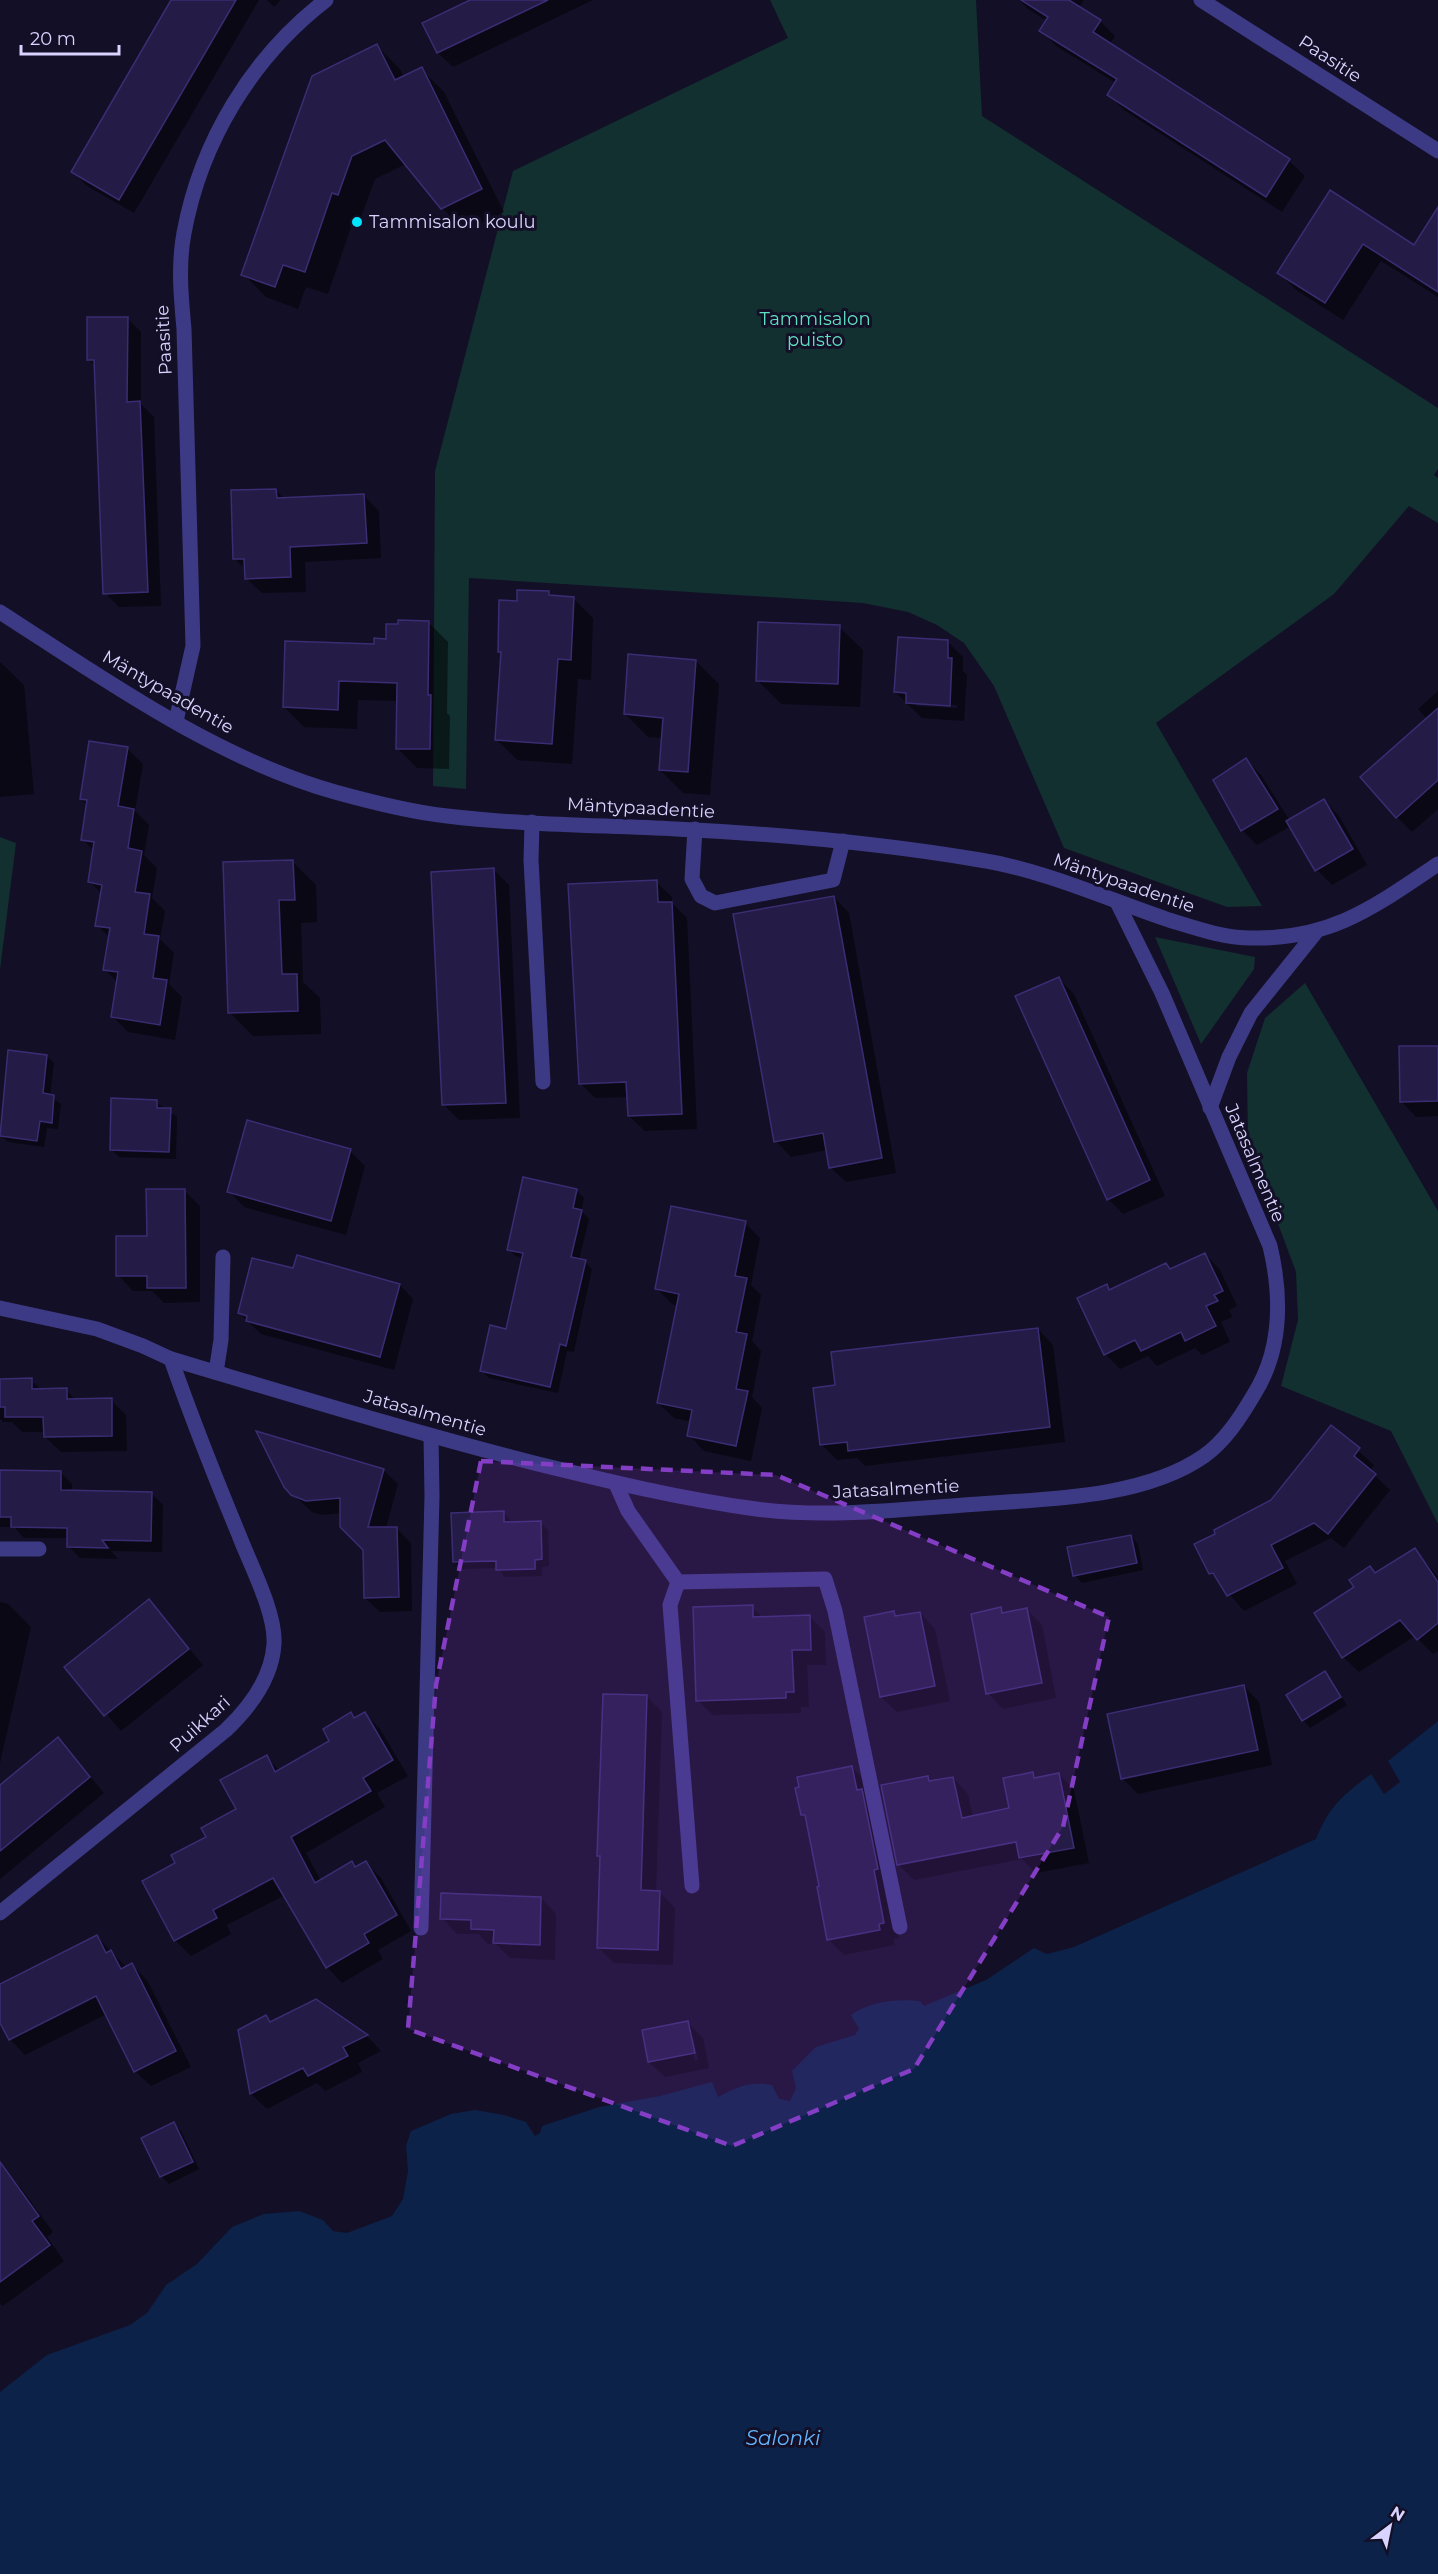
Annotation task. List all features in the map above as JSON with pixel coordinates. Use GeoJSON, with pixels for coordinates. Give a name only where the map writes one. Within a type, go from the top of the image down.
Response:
{"type":"FeatureCollection","features":[{"type":"Feature","properties":{"kind":"street","name":"Paasitie"},"geometry":{"type":"LineString","coordinates":[[176,722],[194,646],[181,293],[184,233],[197,183],[211,145],[227,112],[267,56],[294,27],[326,0]]}},
{"type":"Feature","properties":{"kind":"street","name":"Paasitie"},"geometry":{"type":"LineString","coordinates":[[1201,0],[1438,151]]}},
{"type":"Feature","properties":{"kind":"street","name":"Mäntypaadentie"},"geometry":{"type":"LineString","coordinates":[[0,612],[127,694],[234,753],[277,772],[333,792],[446,816],[843,841],[987,861],[1043,876],[1202,930],[1249,939],[1316,933],[1353,918],[1438,864]]}},
{"type":"Feature","properties":{"kind":"street"},"geometry":{"type":"LineString","coordinates":[[532,822],[531,860],[543,1082]]}},
{"type":"Feature","properties":{"kind":"street"},"geometry":{"type":"LineString","coordinates":[[695,830],[692,879],[701,896],[715,903],[833,880],[843,841]]}},
{"type":"Feature","properties":{"kind":"street","name":"Jatasalmentie"},"geometry":{"type":"LineString","coordinates":[[0,1308],[97,1329],[171,1359],[431,1436],[616,1484],[758,1510],[814,1513],[889,1510],[1101,1492],[1148,1482],[1205,1455],[1225,1437],[1242,1414],[1269,1368],[1278,1303],[1277,1276],[1270,1246],[1162,993],[1117,903]]}},
{"type":"Feature","properties":{"kind":"street","name":"Mäntypaadentie"},"geometry":{"type":"LineString","coordinates":[[1210,1108],[1230,1057],[1251,1013],[1316,933]]}},
{"type":"Feature","properties":{"kind":"street"},"geometry":{"type":"LineString","coordinates":[[216,1372],[221,1340],[223,1257]]}},
{"type":"Feature","properties":{"kind":"street","name":"Puikkari"},"geometry":{"type":"LineString","coordinates":[[0,1913],[226,1730],[244,1712],[269,1670],[274,1643],[267,1604],[192,1419],[171,1359]]}},
{"type":"Feature","properties":{"kind":"street"},"geometry":{"type":"LineString","coordinates":[[421,1928],[432,1496],[431,1436]]}},
{"type":"Feature","properties":{"kind":"street"},"geometry":{"type":"LineString","coordinates":[[616,1484],[628,1511],[678,1582]]}},
{"type":"Feature","properties":{"kind":"street"},"geometry":{"type":"LineString","coordinates":[[0,1549],[39,1548]]}},
{"type":"Feature","properties":{"kind":"street"},"geometry":{"type":"LineString","coordinates":[[678,1582],[825,1579],[835,1611],[900,1927]]}},
{"type":"Feature","properties":{"kind":"street"},"geometry":{"type":"LineString","coordinates":[[678,1582],[670,1605],[692,1886]]}},
{"type":"Feature","properties":{"kind":"highlighted area"},"geometry":{"type":"Polygon","coordinates":[[[481,1461],[776,1475],[1109,1617],[1063,1827],[914,2069],[732,2146],[408,2029],[436,1685],[481,1461]]]}},
{"type":"Feature","properties":{"kind":"green space","name":"Tammisalon puisto"},"geometry":{"type":"Polygon","coordinates":[[[770,0],[976,0],[982,116],[1438,408],[1438,469],[1434,475],[1438,478],[1438,523],[1409,506],[1334,594],[1156,723],[1262,906],[1227,907],[1064,848],[994,686],[964,643],[937,625],[908,612],[863,603],[469,578],[466,789],[433,786],[435,471],[513,171],[788,38],[770,0]]]}},
{"type":"Feature","properties":{"kind":"green space"},"geometry":{"type":"Polygon","coordinates":[[[0,837],[16,843],[0,970],[0,837]]]}},
{"type":"Feature","properties":{"kind":"green space"},"geometry":{"type":"Polygon","coordinates":[[[1155,937],[1255,957],[1254,969],[1201,1044],[1155,937]]]}},
{"type":"Feature","properties":{"kind":"green space"},"geometry":{"type":"Polygon","coordinates":[[[1305,983],[1438,1211],[1438,1524],[1391,1431],[1281,1386],[1298,1320],[1296,1272],[1248,1143],[1247,1073],[1265,1018],[1305,983]]]}},
{"type":"Feature","properties":{"kind":"water","name":"Salonki"},"geometry":{"type":"Polygon","coordinates":[[[1438,1721],[1438,2574],[0,2574],[0,2392],[47,2355],[130,2325],[147,2313],[166,2285],[197,2264],[232,2227],[264,2214],[299,2211],[323,2220],[333,2231],[347,2233],[392,2216],[403,2199],[408,2171],[406,2146],[411,2131],[451,2114],[475,2110],[504,2115],[526,2122],[535,2136],[540,2133],[542,2126],[599,2107],[660,2096],[712,2082],[718,2097],[744,2086],[764,2084],[772,2085],[779,2099],[790,2101],[796,2088],[792,2071],[816,2047],[855,2035],[859,2029],[851,2015],[859,2010],[875,2004],[902,2000],[920,2001],[924,2006],[986,1980],[1034,1948],[1047,1954],[1074,1947],[1316,1839],[1332,1809],[1371,1774],[1384,1794],[1400,1782],[1388,1761],[1438,1721]]]}},
{"type":"Feature","properties":{"kind":"building"},"geometry":{"type":"Polygon","coordinates":[[[171,0],[236,0],[119,200],[71,172],[171,0]]]}},
{"type":"Feature","properties":{"kind":"building"},"geometry":{"type":"Polygon","coordinates":[[[470,0],[548,0],[437,53],[422,23],[470,0]]]}},
{"type":"Feature","properties":{"kind":"building"},"geometry":{"type":"Polygon","coordinates":[[[1021,0],[1069,0],[1101,20],[1093,32],[1290,159],[1266,197],[1107,95],[1117,79],[1039,31],[1048,17],[1021,0]]]}},
{"type":"Feature","properties":{"kind":"building"},"geometry":{"type":"Polygon","coordinates":[[[377,44],[395,80],[422,67],[482,189],[441,209],[385,140],[352,156],[338,195],[332,193],[305,272],[283,265],[275,287],[241,275],[312,76],[377,44]]]}},
{"type":"Feature","properties":{"kind":"building"},"geometry":{"type":"Polygon","coordinates":[[[1330,190],[1414,245],[1438,207],[1438,292],[1363,244],[1325,303],[1277,273],[1330,190]]]}},
{"type":"Feature","properties":{"kind":"building"},"geometry":{"type":"Polygon","coordinates":[[[87,317],[128,317],[127,402],[140,401],[148,592],[103,594],[94,360],[87,360],[87,317]]]}},
{"type":"Feature","properties":{"kind":"building"},"geometry":{"type":"Polygon","coordinates":[[[276,489],[277,498],[364,494],[367,543],[290,547],[291,577],[245,579],[244,559],[233,559],[231,490],[276,489]]]}},
{"type":"Feature","properties":{"kind":"building"},"geometry":{"type":"Polygon","coordinates":[[[517,590],[549,591],[549,595],[574,597],[571,660],[558,659],[552,744],[495,740],[501,652],[498,652],[499,600],[517,601],[517,590]]]}},
{"type":"Feature","properties":{"kind":"building"},"geometry":{"type":"Polygon","coordinates":[[[398,620],[429,621],[430,749],[396,749],[397,683],[339,681],[338,710],[283,707],[285,641],[374,644],[374,638],[386,639],[386,624],[398,624],[398,620]]]}},
{"type":"Feature","properties":{"kind":"building"},"geometry":{"type":"Polygon","coordinates":[[[758,622],[840,625],[838,684],[756,681],[758,622]]]}},
{"type":"Feature","properties":{"kind":"building"},"geometry":{"type":"Polygon","coordinates":[[[898,637],[948,640],[948,658],[952,658],[950,706],[906,703],[906,693],[894,692],[898,637]]]}},
{"type":"Feature","properties":{"kind":"building"},"geometry":{"type":"Polygon","coordinates":[[[628,654],[696,660],[688,772],[659,770],[663,718],[624,714],[628,654]]]}},
{"type":"Feature","properties":{"kind":"building"},"geometry":{"type":"Polygon","coordinates":[[[1438,708],[1438,780],[1396,818],[1360,777],[1438,708]]]}},
{"type":"Feature","properties":{"kind":"building"},"geometry":{"type":"Polygon","coordinates":[[[89,741],[128,747],[118,806],[134,809],[128,848],[142,851],[135,892],[150,894],[144,934],[159,936],[153,978],[167,980],[160,1025],[111,1017],[118,972],[103,970],[110,928],[95,926],[102,885],[88,882],[94,842],[81,840],[87,800],[80,799],[89,741]]]}},
{"type":"Feature","properties":{"kind":"building"},"geometry":{"type":"Polygon","coordinates":[[[1246,758],[1278,809],[1241,831],[1213,780],[1246,758]]]}},
{"type":"Feature","properties":{"kind":"building"},"geometry":{"type":"Polygon","coordinates":[[[1324,799],[1353,849],[1315,871],[1286,821],[1324,799]]]}},
{"type":"Feature","properties":{"kind":"building"},"geometry":{"type":"Polygon","coordinates":[[[293,860],[295,900],[279,900],[282,974],[297,974],[298,1011],[228,1013],[223,862],[293,860]]]}},
{"type":"Feature","properties":{"kind":"building"},"geometry":{"type":"Polygon","coordinates":[[[494,868],[506,1103],[442,1105],[431,872],[494,868]]]}},
{"type":"Feature","properties":{"kind":"building"},"geometry":{"type":"Polygon","coordinates":[[[657,880],[658,902],[672,902],[682,1114],[628,1116],[626,1082],[579,1084],[568,884],[657,880]]]}},
{"type":"Feature","properties":{"kind":"building"},"geometry":{"type":"Polygon","coordinates":[[[834,896],[882,1158],[829,1168],[823,1133],[774,1142],[733,914],[834,896]]]}},
{"type":"Feature","properties":{"kind":"building"},"geometry":{"type":"Polygon","coordinates":[[[1059,977],[1150,1180],[1107,1200],[1015,996],[1059,977]]]}},
{"type":"Feature","properties":{"kind":"building"},"geometry":{"type":"Polygon","coordinates":[[[1399,1046],[1438,1046],[1438,1101],[1400,1102],[1399,1046]]]}},
{"type":"Feature","properties":{"kind":"building"},"geometry":{"type":"Polygon","coordinates":[[[8,1050],[47,1055],[43,1093],[54,1095],[52,1123],[40,1121],[37,1141],[0,1136],[8,1050]]]}},
{"type":"Feature","properties":{"kind":"building"},"geometry":{"type":"Polygon","coordinates":[[[111,1098],[157,1100],[157,1108],[171,1108],[169,1152],[110,1150],[111,1098]]]}},
{"type":"Feature","properties":{"kind":"building"},"geometry":{"type":"Polygon","coordinates":[[[247,1120],[351,1149],[331,1221],[227,1192],[247,1120]]]}},
{"type":"Feature","properties":{"kind":"building"},"geometry":{"type":"Polygon","coordinates":[[[523,1177],[577,1189],[573,1208],[582,1210],[571,1257],[586,1260],[566,1346],[560,1344],[550,1387],[480,1371],[490,1325],[506,1329],[523,1253],[507,1250],[523,1177]]]}},
{"type":"Feature","properties":{"kind":"building"},"geometry":{"type":"Polygon","coordinates":[[[146,1189],[185,1189],[186,1288],[147,1288],[147,1276],[116,1276],[116,1236],[147,1236],[146,1189]]]}},
{"type":"Feature","properties":{"kind":"building"},"geometry":{"type":"Polygon","coordinates":[[[671,1206],[746,1221],[735,1276],[747,1278],[736,1332],[747,1334],[736,1389],[748,1391],[736,1446],[687,1436],[692,1410],[657,1403],[679,1294],[655,1289],[671,1206]]]}},
{"type":"Feature","properties":{"kind":"building"},"geometry":{"type":"Polygon","coordinates":[[[1205,1253],[1223,1291],[1214,1295],[1218,1301],[1206,1306],[1216,1326],[1185,1341],[1181,1332],[1141,1351],[1135,1340],[1104,1355],[1077,1298],[1107,1284],[1109,1290],[1166,1263],[1170,1269],[1205,1253]]]}},
{"type":"Feature","properties":{"kind":"building"},"geometry":{"type":"Polygon","coordinates":[[[297,1255],[400,1284],[380,1357],[246,1321],[247,1316],[238,1313],[252,1258],[293,1268],[297,1255]]]}},
{"type":"Feature","properties":{"kind":"building"},"geometry":{"type":"Polygon","coordinates":[[[1038,1328],[1050,1427],[848,1451],[847,1442],[820,1445],[813,1388],[835,1385],[831,1352],[1038,1328]]]}},
{"type":"Feature","properties":{"kind":"building"},"geometry":{"type":"Polygon","coordinates":[[[32,1378],[32,1389],[67,1388],[67,1399],[112,1398],[112,1436],[44,1437],[43,1417],[5,1417],[5,1407],[0,1407],[0,1379],[32,1378]]]}},
{"type":"Feature","properties":{"kind":"building"},"geometry":{"type":"Polygon","coordinates":[[[1331,1425],[1360,1448],[1354,1456],[1376,1474],[1328,1534],[1314,1523],[1271,1545],[1283,1568],[1227,1596],[1213,1573],[1209,1574],[1194,1544],[1215,1534],[1214,1530],[1271,1500],[1331,1425]]]}},
{"type":"Feature","properties":{"kind":"building"},"geometry":{"type":"Polygon","coordinates":[[[256,1431],[384,1469],[368,1527],[397,1527],[399,1597],[364,1598],[363,1550],[340,1527],[340,1498],[306,1501],[291,1495],[284,1487],[256,1431]]]}},
{"type":"Feature","properties":{"kind":"building"},"geometry":{"type":"Polygon","coordinates":[[[0,1470],[61,1471],[61,1490],[152,1492],[151,1541],[102,1540],[108,1548],[67,1547],[67,1528],[11,1527],[11,1517],[0,1517],[0,1470]]]}},
{"type":"Feature","properties":{"kind":"building"},"geometry":{"type":"Polygon","coordinates":[[[504,1511],[504,1522],[541,1521],[542,1559],[535,1560],[535,1569],[496,1570],[496,1561],[453,1562],[451,1513],[504,1511]]]}},
{"type":"Feature","properties":{"kind":"building"},"geometry":{"type":"Polygon","coordinates":[[[1131,1535],[1137,1563],[1073,1576],[1067,1547],[1131,1535]]]}},
{"type":"Feature","properties":{"kind":"building"},"geometry":{"type":"Polygon","coordinates":[[[1415,1548],[1438,1582],[1438,1623],[1417,1640],[1400,1620],[1342,1658],[1314,1613],[1354,1587],[1349,1580],[1370,1566],[1375,1573],[1415,1548]]]}},
{"type":"Feature","properties":{"kind":"building"},"geometry":{"type":"Polygon","coordinates":[[[149,1599],[189,1649],[104,1716],[64,1667],[149,1599]]]}},
{"type":"Feature","properties":{"kind":"building"},"geometry":{"type":"Polygon","coordinates":[[[753,1605],[753,1617],[810,1615],[811,1650],[792,1650],[794,1692],[786,1692],[786,1698],[696,1701],[693,1607],[753,1605]]]}},
{"type":"Feature","properties":{"kind":"building"},"geometry":{"type":"Polygon","coordinates":[[[1001,1607],[1002,1613],[1027,1608],[1042,1683],[986,1694],[971,1614],[1001,1607]]]}},
{"type":"Feature","properties":{"kind":"building"},"geometry":{"type":"Polygon","coordinates":[[[894,1611],[895,1616],[920,1612],[935,1686],[880,1697],[864,1617],[894,1611]]]}},
{"type":"Feature","properties":{"kind":"building"},"geometry":{"type":"Polygon","coordinates":[[[1325,1671],[1341,1697],[1302,1721],[1286,1695],[1325,1671]]]}},
{"type":"Feature","properties":{"kind":"building"},"geometry":{"type":"Polygon","coordinates":[[[1244,1685],[1258,1750],[1121,1779],[1107,1714],[1244,1685]]]}},
{"type":"Feature","properties":{"kind":"building"},"geometry":{"type":"Polygon","coordinates":[[[603,1694],[647,1695],[641,1890],[660,1891],[658,1950],[597,1948],[600,1856],[597,1856],[603,1694]]]}},
{"type":"Feature","properties":{"kind":"building"},"geometry":{"type":"Polygon","coordinates":[[[351,1712],[354,1718],[365,1712],[393,1760],[363,1778],[371,1791],[291,1837],[315,1883],[352,1861],[355,1867],[366,1861],[397,1915],[364,1934],[369,1943],[326,1968],[273,1878],[213,1910],[217,1918],[174,1941],[142,1881],[175,1863],[171,1855],[206,1837],[201,1828],[236,1809],[220,1780],[267,1755],[275,1772],[329,1741],[323,1729],[351,1712]]]}},
{"type":"Feature","properties":{"kind":"building"},"geometry":{"type":"Polygon","coordinates":[[[58,1737],[90,1777],[0,1851],[0,1785],[58,1737]]]}},
{"type":"Feature","properties":{"kind":"building"},"geometry":{"type":"Polygon","coordinates":[[[852,1766],[857,1790],[862,1789],[878,1869],[874,1870],[884,1923],[879,1924],[880,1930],[827,1940],[805,1815],[801,1815],[795,1788],[799,1787],[797,1777],[852,1766]]]}},
{"type":"Feature","properties":{"kind":"building"},"geometry":{"type":"Polygon","coordinates":[[[1033,1772],[1034,1778],[1059,1773],[1074,1848],[1019,1858],[1016,1842],[897,1865],[881,1785],[928,1776],[929,1781],[953,1777],[962,1818],[1009,1808],[1003,1778],[1033,1772]]]}},
{"type":"Feature","properties":{"kind":"building"},"geometry":{"type":"Polygon","coordinates":[[[441,1893],[541,1897],[540,1945],[493,1943],[494,1930],[471,1929],[471,1920],[440,1919],[441,1893]]]}},
{"type":"Feature","properties":{"kind":"building"},"geometry":{"type":"Polygon","coordinates":[[[97,1935],[106,1953],[111,1950],[121,1969],[132,1963],[176,2051],[134,2072],[96,1996],[9,2040],[0,2023],[0,1984],[97,1935]]]}},
{"type":"Feature","properties":{"kind":"building"},"geometry":{"type":"Polygon","coordinates":[[[316,1999],[368,2035],[343,2047],[348,2056],[308,2076],[303,2068],[250,2094],[238,2030],[266,2015],[270,2022],[316,1999]]]}},
{"type":"Feature","properties":{"kind":"building"},"geometry":{"type":"Polygon","coordinates":[[[688,2021],[695,2053],[648,2062],[642,2030],[688,2021]]]}},
{"type":"Feature","properties":{"kind":"building"},"geometry":{"type":"Polygon","coordinates":[[[174,2122],[193,2162],[160,2177],[141,2138],[174,2122]]]}},
{"type":"Feature","properties":{"kind":"building"},"geometry":{"type":"Polygon","coordinates":[[[0,2162],[39,2216],[32,2221],[50,2245],[0,2282],[0,2162]]]}},
{"type":"Feature","properties":{"kind":"place","name":"Tammisalon koulu"},"geometry":{"type":"Point","coordinates":[357,222]}}]}
